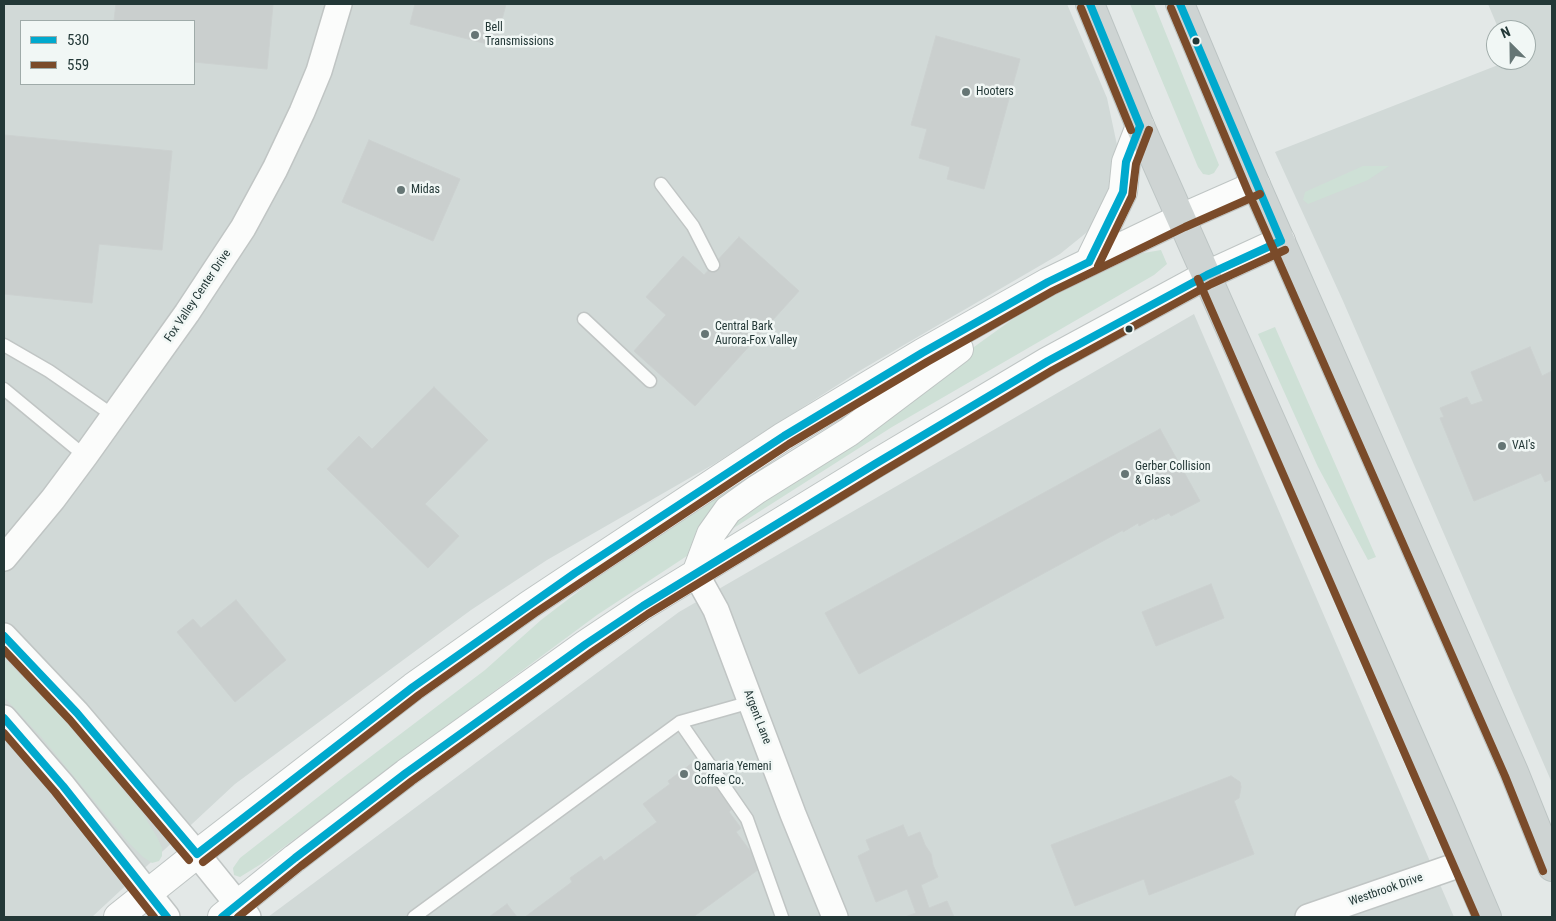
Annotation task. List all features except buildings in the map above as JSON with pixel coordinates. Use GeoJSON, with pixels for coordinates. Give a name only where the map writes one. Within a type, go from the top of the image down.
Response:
{"type":"FeatureCollection","features":[{"type":"Feature","properties":{"kind":"main road"},"geometry":{"type":"LineString","coordinates":[[1090,4],[1140,126],[1487,917]]}},
{"type":"Feature","properties":{"kind":"main road"},"geometry":{"type":"LineString","coordinates":[[1180,4],[1256,185],[1514,772],[1552,867]]}},
{"type":"Feature","properties":{"kind":"street","name":"Fox Valley Center Drive"},"geometry":{"type":"LineString","coordinates":[[4,558],[53,499],[114,416],[187,313],[243,228],[275,169],[302,112],[319,71],[339,4]]}},
{"type":"Feature","properties":{"kind":"street"},"geometry":{"type":"LineString","coordinates":[[1089,262],[1123,192],[1126,162],[1140,126]]}},
{"type":"Feature","properties":{"kind":"street"},"geometry":{"type":"LineString","coordinates":[[118,917],[414,687],[560,584],[784,436],[922,353],[1048,282],[1181,218],[1256,185]]}},
{"type":"Feature","properties":{"kind":"street"},"geometry":{"type":"LineString","coordinates":[[4,636],[76,712],[197,854],[236,913],[295,858],[406,773],[586,644],[643,606],[1048,361],[1207,275],[1281,241]]}},
{"type":"Feature","properties":{"kind":"street"},"geometry":{"type":"LineString","coordinates":[[696,574],[711,534],[728,510],[756,490],[849,432],[1048,282]]}},
{"type":"Feature","properties":{"kind":"street","name":"Argent Lane"},"geometry":{"type":"LineString","coordinates":[[696,574],[716,610],[793,814],[835,917]]}},
{"type":"Feature","properties":{"kind":"street"},"geometry":{"type":"LineString","coordinates":[[4,718],[63,786],[167,917]]}},
{"type":"Feature","properties":{"kind":"street","name":"Westbrook Drive"},"geometry":{"type":"LineString","coordinates":[[1314,916],[1464,863]]}},
{"type":"Feature","properties":{"kind":"lane"},"geometry":{"type":"LineString","coordinates":[[661,184],[693,226],[713,265]]}},
{"type":"Feature","properties":{"kind":"lane"},"geometry":{"type":"LineString","coordinates":[[584,319],[650,381]]}},
{"type":"Feature","properties":{"kind":"lane"},"geometry":{"type":"LineString","coordinates":[[4,345],[49,371],[114,416]]}},
{"type":"Feature","properties":{"kind":"lane"},"geometry":{"type":"LineString","coordinates":[[4,389],[85,456]]}},
{"type":"Feature","properties":{"kind":"lane"},"geometry":{"type":"LineString","coordinates":[[414,917],[680,722],[751,702]]}},
{"type":"Feature","properties":{"kind":"lane"},"geometry":{"type":"LineString","coordinates":[[680,722],[747,819],[782,917]]}},
{"type":"Feature","properties":{"kind":"shaded area"},"geometry":{"type":"Polygon","coordinates":[[[4,4],[1067,4],[1107,98],[1117,145],[1118,178],[1107,210],[1086,233],[1060,254],[861,370],[714,464],[547,560],[471,610],[235,784],[92,917],[4,917],[4,4]]]}},
{"type":"Feature","properties":{"kind":"shaded area"},"geometry":{"type":"Polygon","coordinates":[[[1488,4],[1552,4],[1552,783],[1343,301],[1275,152],[1486,70],[1536,70],[1536,20],[1495,20],[1488,4]]]}},
{"type":"Feature","properties":{"kind":"shaded area"},"geometry":{"type":"Polygon","coordinates":[[[1194,314],[1454,917],[268,917],[679,612],[1194,314]]]}},
{"type":"Feature","properties":{"kind":"green space"},"geometry":{"type":"Polygon","coordinates":[[[1130,4],[1154,4],[1219,165],[1214,173],[1209,175],[1203,174],[1198,167],[1130,4]]]}},
{"type":"Feature","properties":{"kind":"green space"},"geometry":{"type":"Polygon","coordinates":[[[1363,166],[1389,166],[1368,180],[1308,204],[1303,200],[1305,192],[1363,166]]]}},
{"type":"Feature","properties":{"kind":"green space"},"geometry":{"type":"Polygon","coordinates":[[[1161,250],[1167,264],[1154,275],[892,427],[729,531],[726,526],[1028,308],[1126,256],[1161,250]]]}},
{"type":"Feature","properties":{"kind":"green space"},"geometry":{"type":"Polygon","coordinates":[[[1275,327],[1376,557],[1368,560],[1318,467],[1258,334],[1275,327]]]}},
{"type":"Feature","properties":{"kind":"green space"},"geometry":{"type":"Polygon","coordinates":[[[738,482],[741,489],[696,550],[597,615],[261,864],[240,877],[234,875],[233,868],[240,858],[485,670],[541,620],[592,581],[738,482]]]}},
{"type":"Feature","properties":{"kind":"green space"},"geometry":{"type":"Polygon","coordinates":[[[4,658],[58,713],[143,814],[162,848],[162,856],[159,861],[152,863],[129,843],[43,739],[4,697],[4,658]]]}},
{"type":"Feature","properties":{"kind":"transit line","name":"530"},"geometry":{"type":"LineString","coordinates":[[1090,4],[1140,126]]}},
{"type":"Feature","properties":{"kind":"transit line","name":"530"},"geometry":{"type":"LineString","coordinates":[[1180,4],[1281,241]]}},
{"type":"Feature","properties":{"kind":"transit line","name":"559"},"geometry":{"type":"LineString","coordinates":[[1081,8],[1131,130]]}},
{"type":"Feature","properties":{"kind":"transit line","name":"559"},"geometry":{"type":"LineString","coordinates":[[1171,8],[1247,189],[1505,776],[1543,871]]}},
{"type":"Feature","properties":{"kind":"transit line","name":"530"},"geometry":{"type":"LineString","coordinates":[[1089,262],[1123,192],[1126,162],[1140,126]]}},
{"type":"Feature","properties":{"kind":"transit line","name":"559"},"geometry":{"type":"LineString","coordinates":[[1098,266],[1132,196],[1136,164],[1149,130]]}},
{"type":"Feature","properties":{"kind":"transit line","name":"559"},"geometry":{"type":"LineString","coordinates":[[203,862],[419,695],[535,613],[789,444],[927,362],[1053,291],[1185,227],[1260,194]]}},
{"type":"Feature","properties":{"kind":"transit line","name":"530"},"geometry":{"type":"LineString","coordinates":[[222,917],[406,773],[586,644],[643,606],[1048,361],[1207,275],[1281,241]]}},
{"type":"Feature","properties":{"kind":"transit line","name":"559"},"geometry":{"type":"LineString","coordinates":[[238,917],[412,781],[648,614],[1053,370],[1211,284],[1285,250]]}},
{"type":"Feature","properties":{"kind":"transit line","name":"530"},"geometry":{"type":"LineString","coordinates":[[197,854],[413,687],[575,573],[784,436],[922,353],[1048,282],[1089,262]]}},
{"type":"Feature","properties":{"kind":"transit line","name":"559"},"geometry":{"type":"LineString","coordinates":[[1198,279],[1476,917]]}},
{"type":"Feature","properties":{"kind":"transit line","name":"530"},"geometry":{"type":"LineString","coordinates":[[4,636],[77,713],[197,854]]}},
{"type":"Feature","properties":{"kind":"transit line","name":"559"},"geometry":{"type":"LineString","coordinates":[[4,650],[70,720],[189,860]]}},
{"type":"Feature","properties":{"kind":"transit line","name":"530"},"geometry":{"type":"LineString","coordinates":[[4,718],[63,786],[167,917]]}},
{"type":"Feature","properties":{"kind":"transit line","name":"559"},"geometry":{"type":"LineString","coordinates":[[4,733],[55,792],[154,917]]}},
{"type":"Feature","properties":{"kind":"place","name":"Bell Transmissions"},"geometry":{"type":"Point","coordinates":[475,35]}},
{"type":"Feature","properties":{"kind":"place","name":"Hooters"},"geometry":{"type":"Point","coordinates":[966,92]}},
{"type":"Feature","properties":{"kind":"place","name":"Midas"},"geometry":{"type":"Point","coordinates":[401,190]}},
{"type":"Feature","properties":{"kind":"place","name":"Central Bark Aurora-Fox Valley"},"geometry":{"type":"Point","coordinates":[705,334]}},
{"type":"Feature","properties":{"kind":"place","name":"VAI's"},"geometry":{"type":"Point","coordinates":[1502,446]}},
{"type":"Feature","properties":{"kind":"place","name":"Gerber Collision & Glass"},"geometry":{"type":"Point","coordinates":[1125,474]}},
{"type":"Feature","properties":{"kind":"place","name":"Qamaria Yemeni Coffee Co."},"geometry":{"type":"Point","coordinates":[684,774]}}]}
